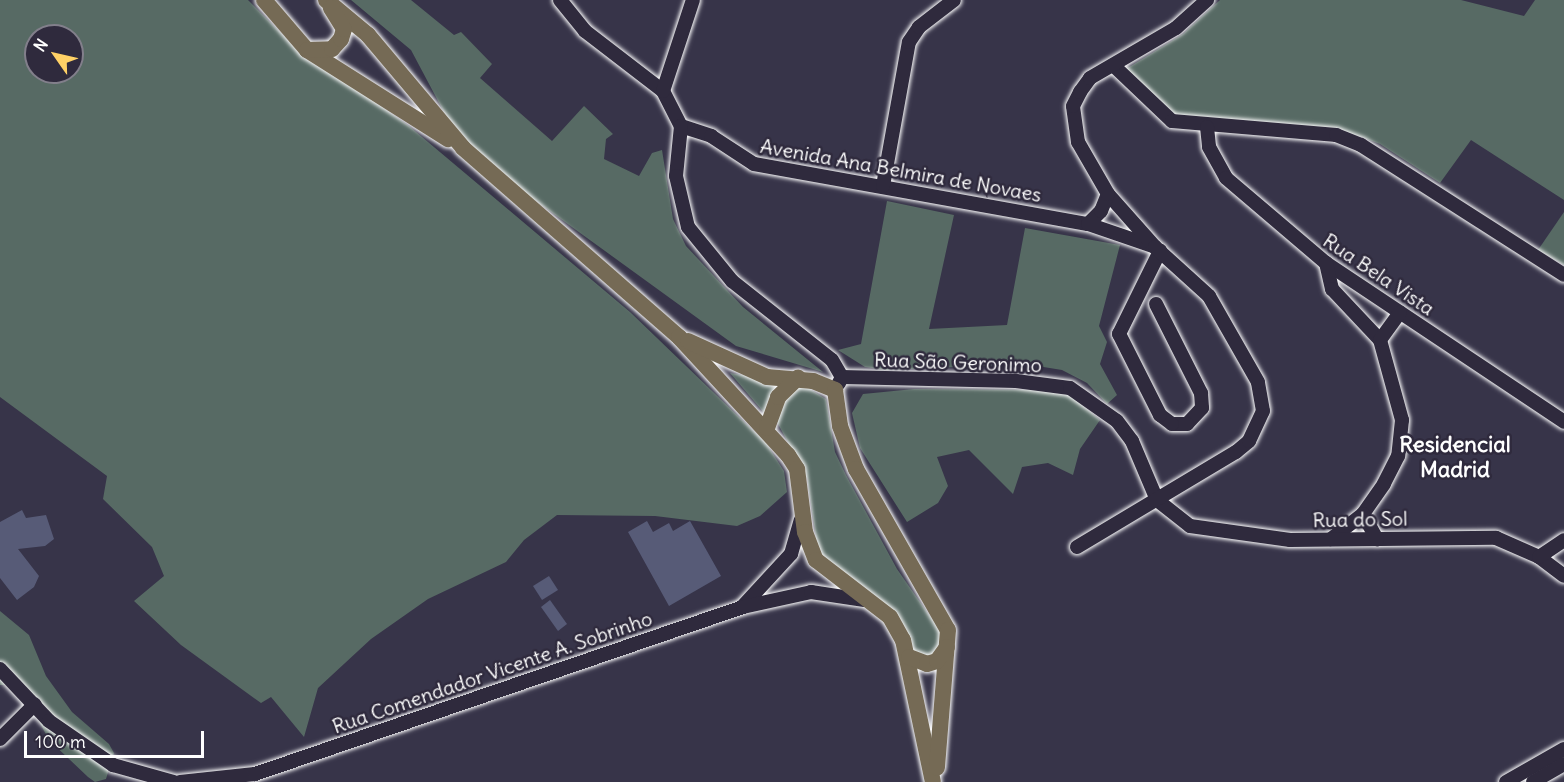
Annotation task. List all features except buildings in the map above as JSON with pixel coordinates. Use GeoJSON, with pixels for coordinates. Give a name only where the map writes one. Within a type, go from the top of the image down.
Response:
{"type":"FeatureCollection","features":[{"type":"Feature","properties":{"kind":"main road"},"geometry":{"type":"LineString","coordinates":[[264,0],[307,50],[463,148]]}},
{"type":"Feature","properties":{"kind":"main road"},"geometry":{"type":"LineString","coordinates":[[307,50],[332,49],[341,39],[341,22],[326,0]]}},
{"type":"Feature","properties":{"kind":"main road"},"geometry":{"type":"LineString","coordinates":[[326,0],[368,35],[463,148],[679,337],[767,428],[797,469],[803,512],[816,560],[874,604],[897,627],[909,657],[934,782]]}},
{"type":"Feature","properties":{"kind":"main road"},"geometry":{"type":"LineString","coordinates":[[679,337],[767,377],[839,383],[840,426],[856,469],[950,641],[941,693],[934,782]]}},
{"type":"Feature","properties":{"kind":"main road"},"geometry":{"type":"LineString","coordinates":[[767,428],[778,397],[798,378]]}},
{"type":"Feature","properties":{"kind":"main road"},"geometry":{"type":"LineString","coordinates":[[909,657],[927,664],[937,661],[950,641]]}},
{"type":"Feature","properties":{"kind":"street"},"geometry":{"type":"LineString","coordinates":[[560,0],[585,31],[663,91],[681,126],[676,176],[688,227],[732,281],[831,360],[839,383]]}},
{"type":"Feature","properties":{"kind":"street"},"geometry":{"type":"LineString","coordinates":[[663,91],[693,0]]}},
{"type":"Feature","properties":{"kind":"street"},"geometry":{"type":"LineString","coordinates":[[883,186],[909,42],[919,27],[954,0]]}},
{"type":"Feature","properties":{"kind":"street"},"geometry":{"type":"LineString","coordinates":[[1077,547],[1236,452],[1249,441],[1263,411],[1258,382],[1209,296],[1157,249],[1108,194],[1078,142],[1073,106],[1090,78],[1176,28],[1208,0]]}},
{"type":"Feature","properties":{"kind":"street"},"geometry":{"type":"LineString","coordinates":[[1114,66],[1165,117],[1207,127],[1292,130],[1336,135],[1361,145],[1564,275]]}},
{"type":"Feature","properties":{"kind":"street","name":"Avenida Ana Belmira de Novaes"},"geometry":{"type":"LineString","coordinates":[[681,126],[711,136],[754,164],[1088,224],[1157,249]]}},
{"type":"Feature","properties":{"kind":"street","name":"Rua Bela Vista"},"geometry":{"type":"LineString","coordinates":[[1207,127],[1209,147],[1227,178],[1326,263],[1564,422]]}},
{"type":"Feature","properties":{"kind":"street"},"geometry":{"type":"LineString","coordinates":[[1088,224],[1101,211],[1108,194]]}},
{"type":"Feature","properties":{"kind":"street"},"geometry":{"type":"LineString","coordinates":[[1156,304],[1201,393],[1202,408],[1187,424],[1172,424],[1160,415],[1119,334],[1157,249]]}},
{"type":"Feature","properties":{"kind":"street"},"geometry":{"type":"LineString","coordinates":[[1326,263],[1332,289],[1380,340],[1402,420],[1398,456],[1363,514],[1331,539]]}},
{"type":"Feature","properties":{"kind":"street"},"geometry":{"type":"LineString","coordinates":[[1380,340],[1400,312]]}},
{"type":"Feature","properties":{"kind":"street","name":"Rua São Geronimo"},"geometry":{"type":"LineString","coordinates":[[839,383],[1016,381],[1070,388],[1117,421],[1132,441],[1158,500]]}},
{"type":"Feature","properties":{"kind":"street","name":"Rua do Sol"},"geometry":{"type":"LineString","coordinates":[[1158,500],[1190,526],[1290,540],[1496,538],[1539,557],[1564,576]]}},
{"type":"Feature","properties":{"kind":"street"},"geometry":{"type":"LineString","coordinates":[[742,607],[791,554],[803,512]]}},
{"type":"Feature","properties":{"kind":"street"},"geometry":{"type":"LineString","coordinates":[[1363,514],[1377,539]]}},
{"type":"Feature","properties":{"kind":"street"},"geometry":{"type":"LineString","coordinates":[[1539,557],[1564,540]]}},
{"type":"Feature","properties":{"kind":"street","name":"Rua Comendador Vicente A. Sobrinho"},"geometry":{"type":"LineString","coordinates":[[180,782],[249,778],[742,607],[811,592],[849,595],[874,604]]}},
{"type":"Feature","properties":{"kind":"street"},"geometry":{"type":"LineString","coordinates":[[0,669],[49,721],[113,765],[174,782]]}},
{"type":"Feature","properties":{"kind":"street"},"geometry":{"type":"LineString","coordinates":[[0,739],[35,704]]}},
{"type":"Feature","properties":{"kind":"street"},"geometry":{"type":"LineString","coordinates":[[1506,782],[1564,749]]}},
{"type":"Feature","properties":{"kind":"street"},"geometry":{"type":"LineString","coordinates":[[1533,782],[1564,764]]}},
{"type":"Feature","properties":{"kind":"green space"},"geometry":{"type":"Polygon","coordinates":[[[0,0],[248,0],[289,41],[409,126],[630,312],[766,443],[784,471],[787,492],[760,516],[737,526],[655,516],[557,515],[524,540],[506,562],[428,599],[371,639],[318,688],[304,737],[271,697],[261,703],[181,645],[134,601],[164,576],[152,547],[103,499],[107,476],[0,397],[0,0]]]}},
{"type":"Feature","properties":{"kind":"green space"},"geometry":{"type":"Polygon","coordinates":[[[351,0],[411,0],[454,35],[461,32],[492,64],[480,78],[552,141],[584,106],[613,134],[606,139],[604,159],[639,176],[652,153],[662,150],[673,219],[686,246],[743,307],[823,372],[736,346],[463,148],[411,50],[351,0]]]}},
{"type":"Feature","properties":{"kind":"green space"},"geometry":{"type":"Polygon","coordinates":[[[1220,0],[1461,0],[1524,16],[1535,0],[1564,0],[1564,200],[1471,140],[1440,183],[1380,144],[1342,130],[1184,118],[1171,112],[1126,69],[1183,34],[1220,0]]]}},
{"type":"Feature","properties":{"kind":"green space"},"geometry":{"type":"Polygon","coordinates":[[[887,201],[954,215],[929,329],[1007,325],[1025,228],[1120,245],[1099,326],[1107,342],[1100,364],[1117,395],[1107,404],[1087,383],[1062,370],[1025,364],[886,370],[865,367],[838,350],[861,344],[887,201]]]}},
{"type":"Feature","properties":{"kind":"green space"},"geometry":{"type":"Polygon","coordinates":[[[1564,212],[1564,265],[1538,250],[1564,212]]]}},
{"type":"Feature","properties":{"kind":"green space"},"geometry":{"type":"Polygon","coordinates":[[[730,373],[783,382],[769,398],[765,414],[730,373]]]}},
{"type":"Feature","properties":{"kind":"green space"},"geometry":{"type":"Polygon","coordinates":[[[797,388],[808,388],[826,399],[835,452],[846,475],[897,569],[941,632],[943,639],[932,657],[917,655],[818,551],[807,478],[777,422],[781,401],[797,388]]]}},
{"type":"Feature","properties":{"kind":"green space"},"geometry":{"type":"Polygon","coordinates":[[[914,389],[1057,390],[1070,395],[1100,420],[1080,449],[1073,475],[1048,463],[1022,467],[1013,494],[969,450],[937,457],[948,486],[938,503],[907,522],[860,448],[852,413],[863,394],[914,389]]]}},
{"type":"Feature","properties":{"kind":"green space"},"geometry":{"type":"Polygon","coordinates":[[[0,611],[29,635],[46,676],[72,712],[109,744],[114,753],[106,779],[95,782],[88,777],[49,740],[33,710],[7,685],[0,685],[0,611]]]}},
{"type":"Feature","properties":{"kind":"district","name":"Residencial Madrid"},"geometry":{"type":"Point","coordinates":[1455,456]}}]}
